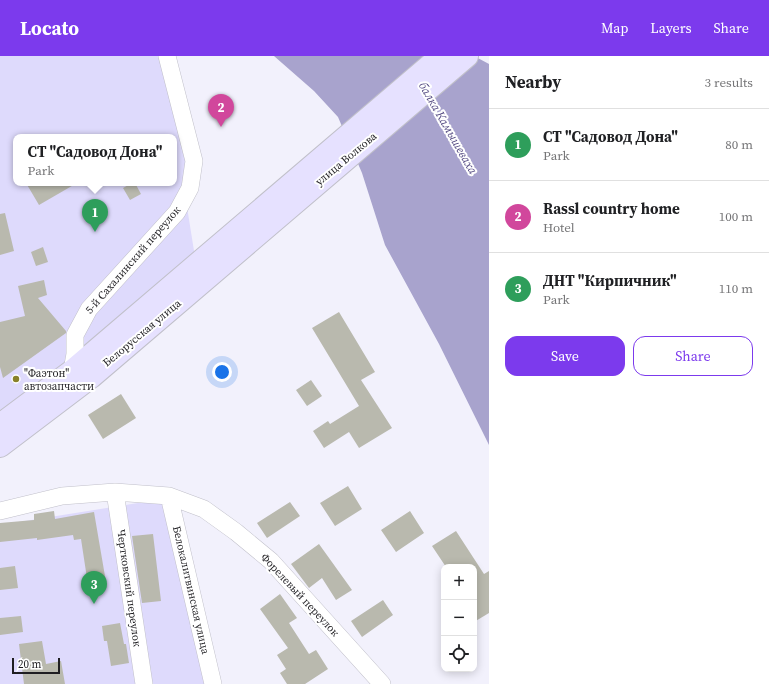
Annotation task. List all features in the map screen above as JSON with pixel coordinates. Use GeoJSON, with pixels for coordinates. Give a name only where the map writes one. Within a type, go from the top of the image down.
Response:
{"type":"FeatureCollection","features":[{"type":"Feature","properties":{"kind":"main road","name":"улица Волкова"},"geometry":{"type":"LineString","coordinates":[[220,255],[441,56]]}},
{"type":"Feature","properties":{"kind":"main road","name":"улица Волкова"},"geometry":{"type":"LineString","coordinates":[[220,255],[466,56]]}},
{"type":"Feature","properties":{"kind":"main road","name":"Белорусская улица"},"geometry":{"type":"LineString","coordinates":[[0,425],[72,371],[220,255]]}},
{"type":"Feature","properties":{"kind":"main road","name":"Белорусская улица"},"geometry":{"type":"LineString","coordinates":[[0,446],[91,377],[220,255]]}},
{"type":"Feature","properties":{"kind":"street","name":"5-й Сахалинский переулок"},"geometry":{"type":"LineString","coordinates":[[72,371],[75,354],[75,335],[89,309],[177,212],[190,188],[194,161],[167,56]]}},
{"type":"Feature","properties":{"kind":"street","name":"Форелевый переулок"},"geometry":{"type":"LineString","coordinates":[[0,511],[62,496],[115,492],[170,496],[204,509],[236,532],[271,561],[382,684]]}},
{"type":"Feature","properties":{"kind":"street","name":"Чертковский переулок"},"geometry":{"type":"LineString","coordinates":[[115,492],[144,684]]}},
{"type":"Feature","properties":{"kind":"street","name":"Белокалитвинская улица"},"geometry":{"type":"LineString","coordinates":[[170,496],[213,684]]}},
{"type":"Feature","properties":{"kind":"shaded area"},"geometry":{"type":"Polygon","coordinates":[[[0,56],[161,56],[186,139],[187,207],[195,257],[0,419],[0,56]]]}},
{"type":"Feature","properties":{"kind":"shaded area"},"geometry":{"type":"Polygon","coordinates":[[[163,499],[207,684],[0,684],[0,525],[163,499]]]}},
{"type":"Feature","properties":{"kind":"water","name":"балка Камышеваха"},"geometry":{"type":"Polygon","coordinates":[[[274,56],[474,56],[489,64],[489,445],[439,344],[385,245],[362,173],[338,117],[314,91],[274,56]]]}},
{"type":"Feature","properties":{"kind":"building"},"geometry":{"type":"Polygon","coordinates":[[[28,186],[72,186],[39,205],[28,186]]]}},
{"type":"Feature","properties":{"kind":"building"},"geometry":{"type":"Polygon","coordinates":[[[127,186],[137,186],[141,194],[130,200],[123,188],[127,186]]]}},
{"type":"Feature","properties":{"kind":"building"},"geometry":{"type":"Polygon","coordinates":[[[5,213],[14,251],[0,255],[0,214],[5,213]]]}},
{"type":"Feature","properties":{"kind":"building"},"geometry":{"type":"Polygon","coordinates":[[[43,247],[48,262],[36,266],[31,252],[43,247]]]}},
{"type":"Feature","properties":{"kind":"building"},"geometry":{"type":"Polygon","coordinates":[[[44,280],[47,295],[38,298],[66,331],[66,333],[3,378],[0,367],[0,322],[25,316],[18,286],[44,280]]]}},
{"type":"Feature","properties":{"kind":"building"},"geometry":{"type":"Polygon","coordinates":[[[339,312],[375,372],[361,380],[392,428],[359,448],[349,432],[324,448],[313,431],[328,421],[330,424],[359,406],[312,328],[339,312]]]}},
{"type":"Feature","properties":{"kind":"building"},"geometry":{"type":"Polygon","coordinates":[[[311,380],[322,396],[307,406],[296,390],[311,380]]]}},
{"type":"Feature","properties":{"kind":"building"},"geometry":{"type":"Polygon","coordinates":[[[121,394],[136,418],[103,439],[88,415],[121,394]]]}},
{"type":"Feature","properties":{"kind":"building"},"geometry":{"type":"Polygon","coordinates":[[[348,486],[362,509],[335,526],[320,503],[348,486]]]}},
{"type":"Feature","properties":{"kind":"building"},"geometry":{"type":"Polygon","coordinates":[[[290,502],[300,516],[267,538],[257,523],[290,502]]]}},
{"type":"Feature","properties":{"kind":"building"},"geometry":{"type":"Polygon","coordinates":[[[54,511],[55,519],[94,512],[106,582],[88,585],[81,539],[74,540],[73,535],[37,540],[37,538],[0,542],[0,523],[34,520],[34,514],[54,511]]]}},
{"type":"Feature","properties":{"kind":"building"},"geometry":{"type":"Polygon","coordinates":[[[410,511],[424,533],[396,552],[381,530],[410,511]]]}},
{"type":"Feature","properties":{"kind":"building"},"geometry":{"type":"Polygon","coordinates":[[[456,531],[484,574],[489,571],[489,613],[477,620],[477,564],[444,564],[432,546],[456,531]]]}},
{"type":"Feature","properties":{"kind":"building"},"geometry":{"type":"Polygon","coordinates":[[[153,534],[161,601],[142,603],[132,536],[153,534]]]}},
{"type":"Feature","properties":{"kind":"building"},"geometry":{"type":"Polygon","coordinates":[[[319,544],[352,590],[336,600],[322,578],[309,588],[291,564],[319,544]]]}},
{"type":"Feature","properties":{"kind":"building"},"geometry":{"type":"Polygon","coordinates":[[[15,566],[18,588],[0,590],[0,568],[15,566]]]}},
{"type":"Feature","properties":{"kind":"building"},"geometry":{"type":"Polygon","coordinates":[[[280,594],[297,618],[289,623],[309,654],[316,650],[328,669],[305,684],[287,684],[280,673],[286,669],[277,655],[288,648],[260,609],[280,594]]]}},
{"type":"Feature","properties":{"kind":"building"},"geometry":{"type":"Polygon","coordinates":[[[383,600],[393,615],[362,637],[351,621],[383,600]]]}},
{"type":"Feature","properties":{"kind":"building"},"geometry":{"type":"Polygon","coordinates":[[[21,616],[23,632],[0,635],[0,618],[21,616]]]}},
{"type":"Feature","properties":{"kind":"building"},"geometry":{"type":"Polygon","coordinates":[[[120,623],[124,644],[126,644],[129,663],[111,666],[107,641],[104,641],[102,626],[120,623]]]}},
{"type":"Feature","properties":{"kind":"building"},"geometry":{"type":"Polygon","coordinates":[[[42,641],[46,664],[61,661],[65,684],[24,684],[19,644],[42,641]]]}},
{"type":"Feature","properties":{"kind":"place","name":"Rassl country home"},"geometry":{"type":"Point","coordinates":[221,127]}},
{"type":"Feature","properties":{"kind":"place","name":"СТ \"Садовод Дона\""},"geometry":{"type":"Point","coordinates":[95,232]}},
{"type":"Feature","properties":{"kind":"place","name":"\"Фаэтон\" автозапчасти"},"geometry":{"type":"Point","coordinates":[16,379]}},
{"type":"Feature","properties":{"kind":"place","name":"ДНТ \"Кирпичник\""},"geometry":{"type":"Point","coordinates":[94,604]}}]}
